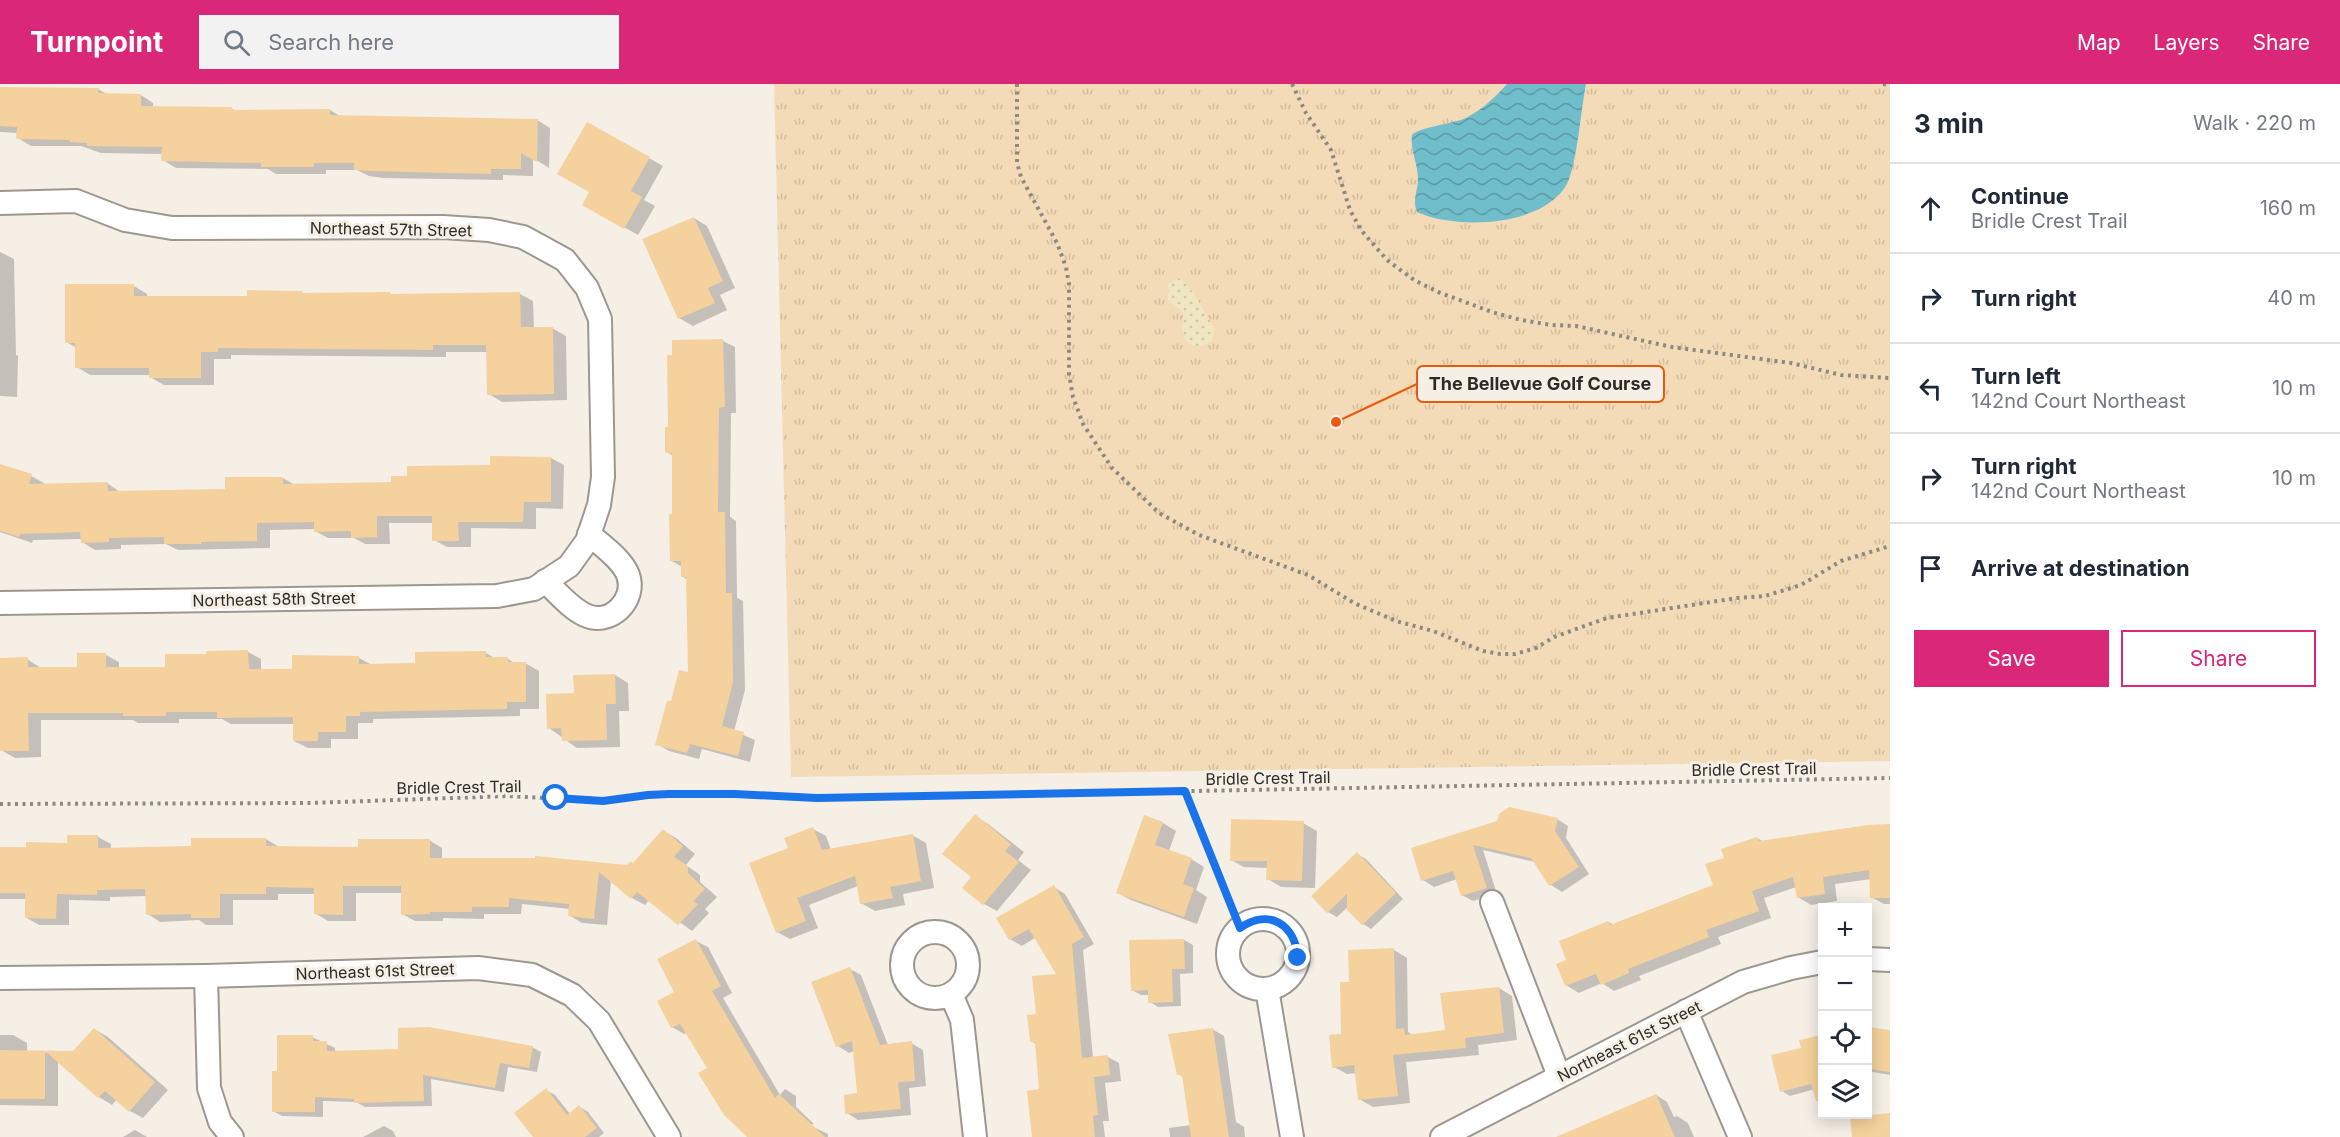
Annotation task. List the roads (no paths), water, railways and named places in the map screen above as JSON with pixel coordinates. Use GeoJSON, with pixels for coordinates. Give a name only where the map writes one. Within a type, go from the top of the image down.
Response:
{"type":"FeatureCollection","features":[{"type":"Feature","properties":{"kind":"street","name":"Northeast 57th Street"},"geometry":{"type":"LineString","coordinates":[[0,203],[76,201],[125,220],[172,228],[443,226],[489,230],[523,237],[565,260],[587,288],[600,319],[603,477],[599,505],[587,541],[569,566]]}},
{"type":"Feature","properties":{"kind":"street"},"geometry":{"type":"LineString","coordinates":[[545,581],[583,614],[591,617],[609,616],[623,605],[630,584],[627,574],[621,564],[589,534]]}},
{"type":"Feature","properties":{"kind":"street","name":"Northeast 58th Street"},"geometry":{"type":"LineString","coordinates":[[0,603],[497,596],[534,589],[569,566]]}},
{"type":"Feature","properties":{"kind":"street"},"geometry":{"type":"LineString","coordinates":[[1492,902],[1559,1076]]}},
{"type":"Feature","properties":{"kind":"street"},"geometry":{"type":"LineString","coordinates":[[1255,920],[1273,920],[1284,926],[1292,934],[1297,945],[1298,958],[1295,969],[1287,979],[1267,989],[1245,984],[1231,968],[1228,957],[1233,936],[1240,928],[1255,920]]}},
{"type":"Feature","properties":{"kind":"street"},"geometry":{"type":"LineString","coordinates":[[1872,959],[1890,960]]}},
{"type":"Feature","properties":{"kind":"street","name":"Northeast 61st Street"},"geometry":{"type":"LineString","coordinates":[[1442,1137],[1743,982],[1818,963]]}},
{"type":"Feature","properties":{"kind":"street","name":"Northeast 61st Street"},"geometry":{"type":"LineString","coordinates":[[0,978],[206,976],[478,968],[532,975],[572,995],[599,1021],[669,1137]]}},
{"type":"Feature","properties":{"kind":"street"},"geometry":{"type":"LineString","coordinates":[[206,976],[209,1088],[220,1122],[232,1137]]}},
{"type":"Feature","properties":{"kind":"street"},"geometry":{"type":"LineString","coordinates":[[1267,989],[1292,1137]]}},
{"type":"Feature","properties":{"kind":"street"},"geometry":{"type":"LineString","coordinates":[[951,994],[962,1020],[975,1137]]}},
{"type":"Feature","properties":{"kind":"street"},"geometry":{"type":"LineString","coordinates":[[1686,1011],[1740,1137]]}},
{"type":"Feature","properties":{"kind":"water"},"geometry":{"type":"Polygon","coordinates":[[[1507,84],[1586,84],[1576,150],[1567,184],[1555,198],[1539,209],[1519,217],[1498,221],[1454,221],[1434,218],[1417,212],[1415,203],[1418,173],[1412,135],[1466,118],[1488,103],[1507,84]]]}},
{"type":"Feature","properties":{"kind":"place","name":"The Bellevue Golf Course"},"geometry":{"type":"Point","coordinates":[1336,422]}}]}
